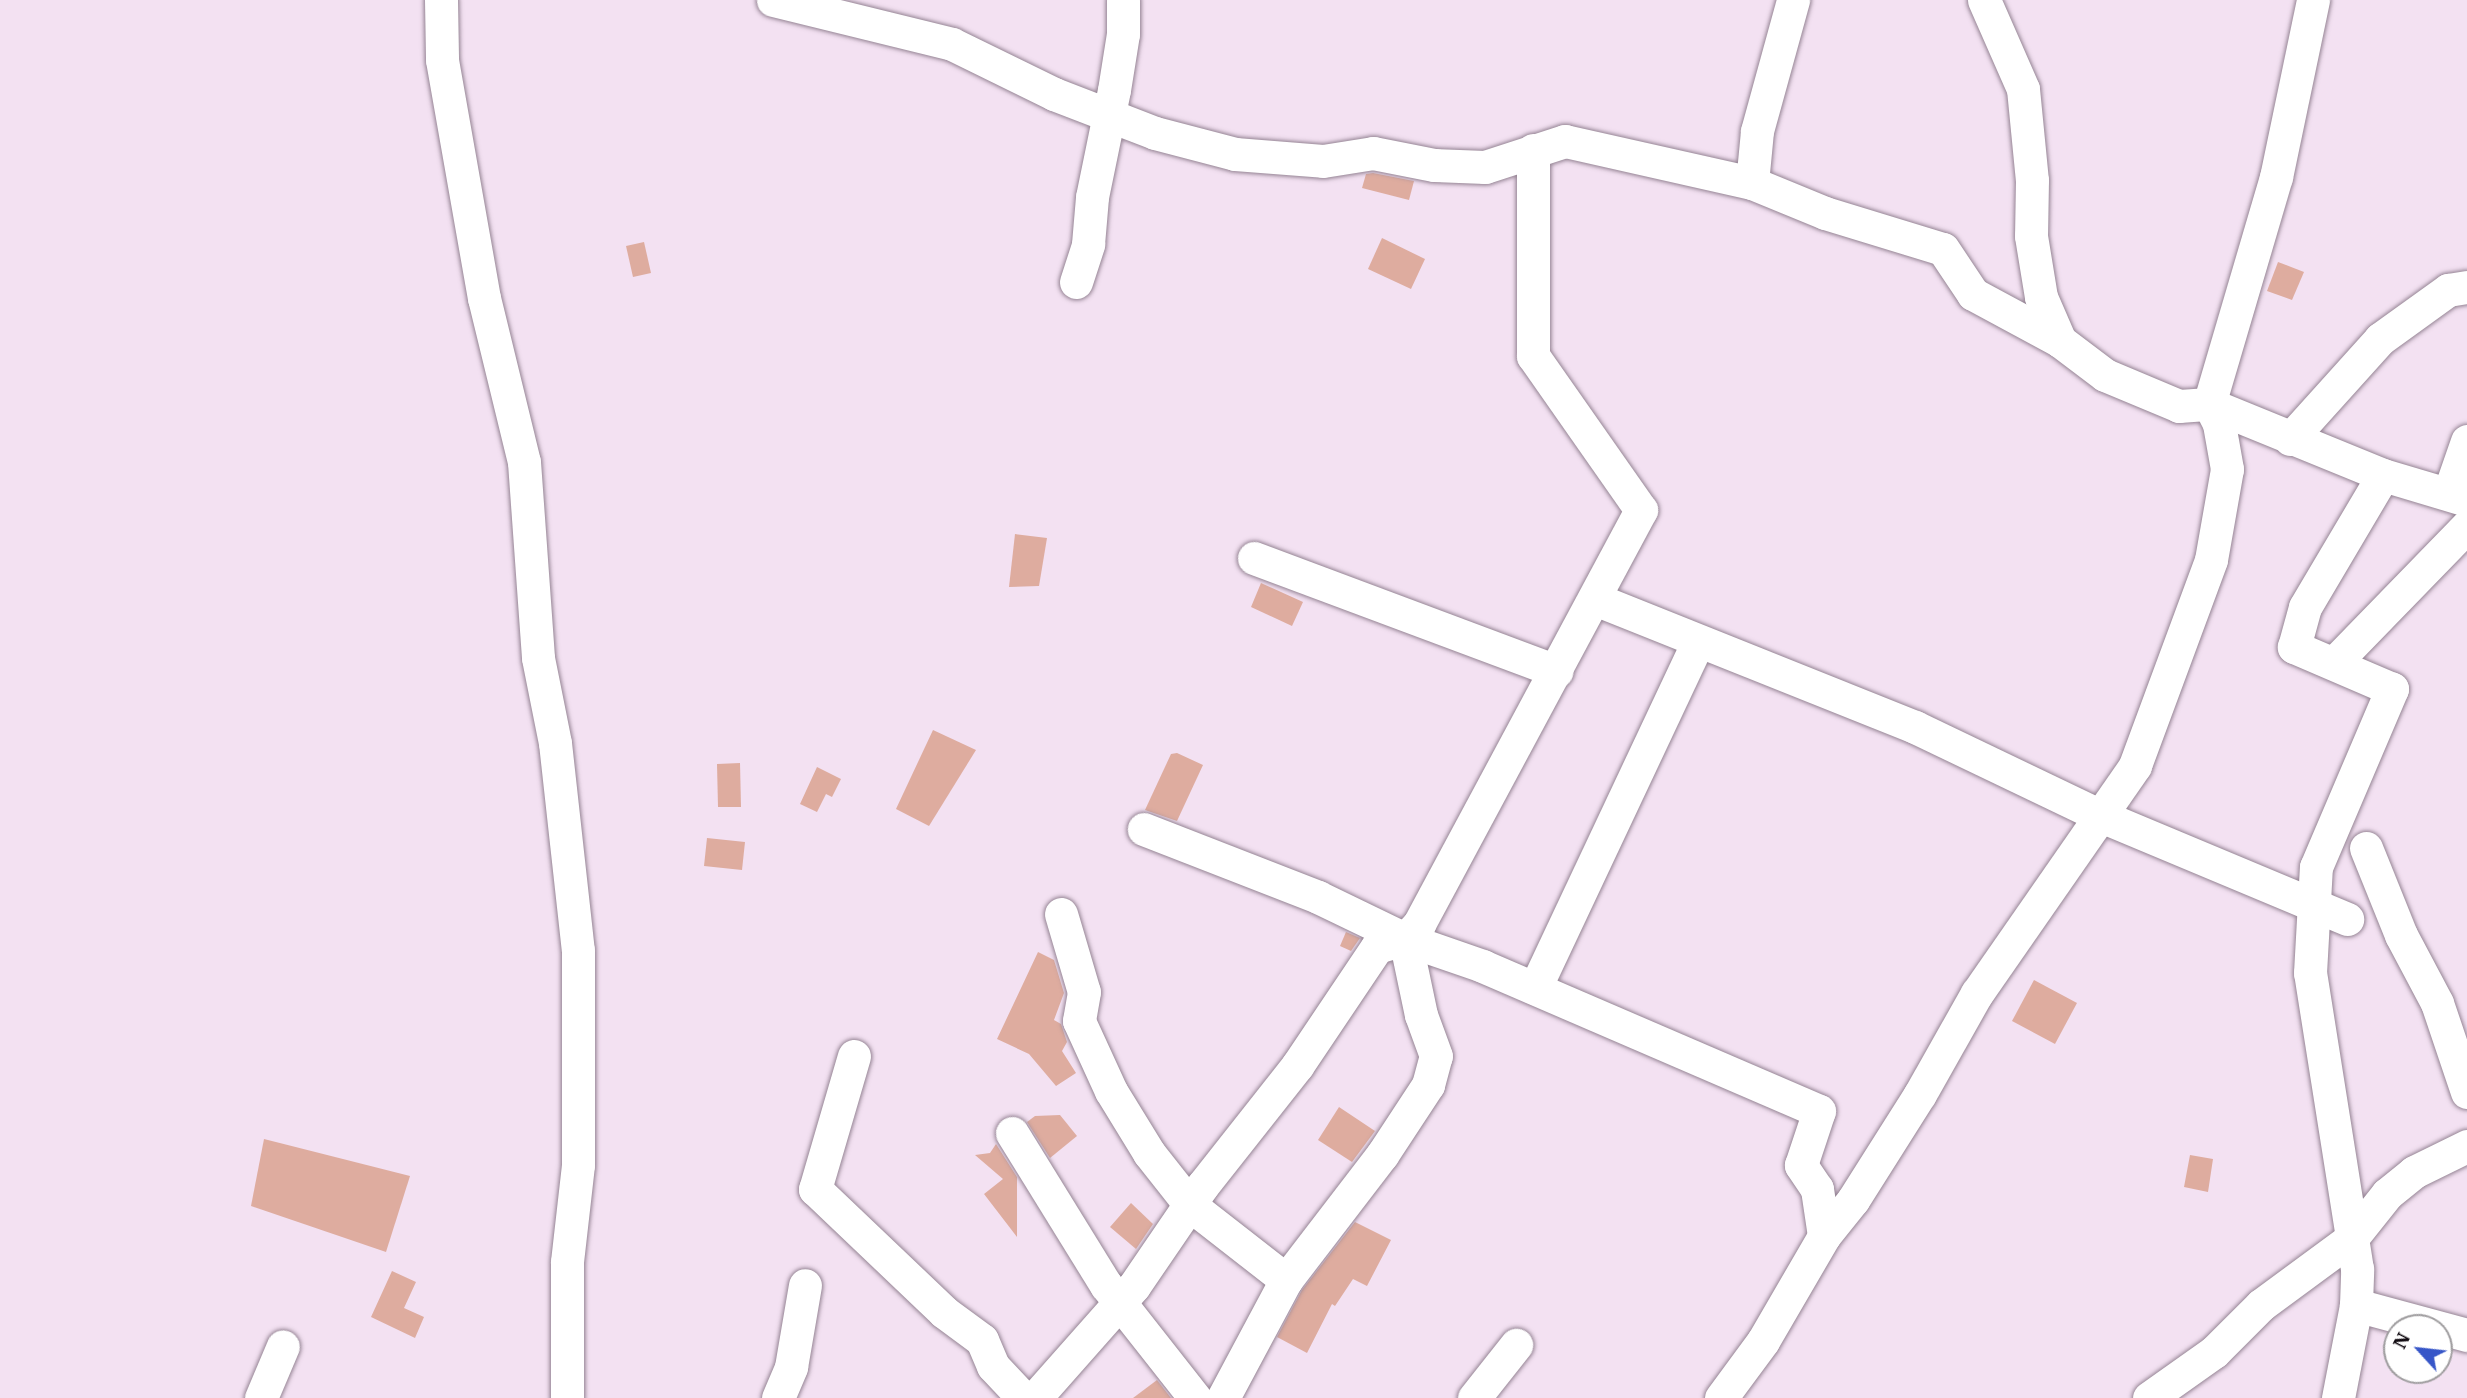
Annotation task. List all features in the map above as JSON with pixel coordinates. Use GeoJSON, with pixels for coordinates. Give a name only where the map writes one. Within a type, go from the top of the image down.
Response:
{"type":"FeatureCollection","features":[{"type":"Feature","properties":{"kind":"street"},"geometry":{"type":"LineString","coordinates":[[441,0],[442,60],[484,298],[524,463],[538,658],[555,743],[578,950],[578,1165],[567,1262],[567,1398]]}},
{"type":"Feature","properties":{"kind":"street"},"geometry":{"type":"LineString","coordinates":[[773,0],[951,44],[1107,114],[1235,154],[1310,160],[1373,153],[1434,165],[1485,167],[1564,141],[1752,183],[1825,213],[1943,249],[1973,294],[2060,341],[2105,375],[2179,406],[2209,404],[2383,475],[2458,496],[2467,441]]}},
{"type":"Feature","properties":{"kind":"street"},"geometry":{"type":"LineString","coordinates":[[1076,282],[1088,244],[1107,114],[1123,34],[1123,0]]}},
{"type":"Feature","properties":{"kind":"street"},"geometry":{"type":"LineString","coordinates":[[1752,183],[1757,131],[1793,0]]}},
{"type":"Feature","properties":{"kind":"street"},"geometry":{"type":"LineString","coordinates":[[1984,0],[2023,89],[2032,180],[2031,236],[2041,297],[2060,341]]}},
{"type":"Feature","properties":{"kind":"street"},"geometry":{"type":"LineString","coordinates":[[1721,1398],[1763,1341],[1824,1236],[1853,1200],[1912,1106],[1977,993],[2135,766],[2211,560],[2227,469],[2219,424],[2209,404],[2276,177],[2313,0]]}},
{"type":"Feature","properties":{"kind":"street"},"geometry":{"type":"LineString","coordinates":[[1035,1398],[1120,1304],[1190,1205],[1297,1066],[1377,947],[1405,939],[1419,924],[1641,510],[1533,356],[1533,150]]}},
{"type":"Feature","properties":{"kind":"street"},"geometry":{"type":"LineString","coordinates":[[2290,439],[2380,340],[2448,290],[2467,287]]}},
{"type":"Feature","properties":{"kind":"street"},"geometry":{"type":"LineString","coordinates":[[2338,1398],[2356,1305],[2352,1238],[2310,972],[2316,867],[2392,689],[2294,647],[2305,607],[2383,475]]}},
{"type":"Feature","properties":{"kind":"street"},"geometry":{"type":"LineString","coordinates":[[2333,663],[2467,526]]}},
{"type":"Feature","properties":{"kind":"street"},"geometry":{"type":"LineString","coordinates":[[1254,558],[1557,671]]}},
{"type":"Feature","properties":{"kind":"street"},"geometry":{"type":"LineString","coordinates":[[1595,599],[1915,727],[2101,816],[2347,919]]}},
{"type":"Feature","properties":{"kind":"street"},"geometry":{"type":"LineString","coordinates":[[1535,988],[1698,641]]}},
{"type":"Feature","properties":{"kind":"street"},"geometry":{"type":"LineString","coordinates":[[1144,829],[1318,897],[1405,939],[1535,988],[1819,1111],[1801,1165],[1817,1189],[1824,1236]]}},
{"type":"Feature","properties":{"kind":"street"},"geometry":{"type":"LineString","coordinates":[[2366,848],[2401,935],[2437,1003],[2467,1092]]}},
{"type":"Feature","properties":{"kind":"street"},"geometry":{"type":"LineString","coordinates":[[1061,914],[1084,992],[1079,1021],[1111,1091],[1149,1153],[1190,1205],[1286,1280]]}},
{"type":"Feature","properties":{"kind":"street"},"geometry":{"type":"LineString","coordinates":[[1223,1398],[1286,1280],[1382,1155],[1428,1084],[1436,1056],[1421,1015],[1405,939]]}},
{"type":"Feature","properties":{"kind":"street"},"geometry":{"type":"LineString","coordinates":[[854,1056],[814,1189],[944,1312],[982,1340],[993,1366],[1023,1398]]}},
{"type":"Feature","properties":{"kind":"street"},"geometry":{"type":"LineString","coordinates":[[1012,1133],[1120,1304],[1195,1398]]}},
{"type":"Feature","properties":{"kind":"street"},"geometry":{"type":"LineString","coordinates":[[2149,1398],[2175,1389],[2261,1305],[2352,1238],[2387,1194],[2414,1172],[2467,1146]]}},
{"type":"Feature","properties":{"kind":"street"},"geometry":{"type":"LineString","coordinates":[[778,1398],[791,1367],[805,1285]]}},
{"type":"Feature","properties":{"kind":"street"},"geometry":{"type":"LineString","coordinates":[[2356,1305],[2467,1335]]}},
{"type":"Feature","properties":{"kind":"street"},"geometry":{"type":"LineString","coordinates":[[1474,1398],[1516,1345]]}},
{"type":"Feature","properties":{"kind":"street"},"geometry":{"type":"LineString","coordinates":[[261,1398],[283,1346]]}},
{"type":"Feature","properties":{"kind":"building"},"geometry":{"type":"Polygon","coordinates":[[[1366,174],[1414,181],[1409,200],[1362,188],[1366,174]]]}},
{"type":"Feature","properties":{"kind":"building"},"geometry":{"type":"Polygon","coordinates":[[[1382,238],[1425,259],[1411,289],[1368,269],[1382,238]]]}},
{"type":"Feature","properties":{"kind":"building"},"geometry":{"type":"Polygon","coordinates":[[[644,242],[651,273],[633,277],[626,246],[644,242]]]}},
{"type":"Feature","properties":{"kind":"building"},"geometry":{"type":"Polygon","coordinates":[[[2278,262],[2304,272],[2292,300],[2267,291],[2278,262]]]}},
{"type":"Feature","properties":{"kind":"building"},"geometry":{"type":"Polygon","coordinates":[[[1015,534],[1047,538],[1039,586],[1009,587],[1015,534]]]}},
{"type":"Feature","properties":{"kind":"building"},"geometry":{"type":"Polygon","coordinates":[[[1261,583],[1303,602],[1292,626],[1251,607],[1261,583]]]}},
{"type":"Feature","properties":{"kind":"building"},"geometry":{"type":"Polygon","coordinates":[[[933,730],[976,750],[929,826],[896,809],[933,730]]]}},
{"type":"Feature","properties":{"kind":"building"},"geometry":{"type":"Polygon","coordinates":[[[1177,753],[1203,765],[1177,821],[1145,810],[1171,754],[1177,753]]]}},
{"type":"Feature","properties":{"kind":"building"},"geometry":{"type":"Polygon","coordinates":[[[740,763],[741,807],[718,807],[717,764],[740,763]]]}},
{"type":"Feature","properties":{"kind":"building"},"geometry":{"type":"Polygon","coordinates":[[[817,767],[841,779],[832,797],[826,794],[817,812],[800,804],[817,767]]]}},
{"type":"Feature","properties":{"kind":"building"},"geometry":{"type":"Polygon","coordinates":[[[707,838],[745,842],[742,870],[704,866],[707,838]]]}},
{"type":"Feature","properties":{"kind":"building"},"geometry":{"type":"Polygon","coordinates":[[[1346,932],[1360,938],[1351,951],[1340,946],[1346,932]]]}},
{"type":"Feature","properties":{"kind":"building"},"geometry":{"type":"Polygon","coordinates":[[[1038,952],[1054,960],[1064,993],[1054,1020],[1061,1024],[1067,1042],[1062,1051],[1076,1073],[1056,1086],[1029,1054],[997,1039],[1038,952]]]}},
{"type":"Feature","properties":{"kind":"building"},"geometry":{"type":"Polygon","coordinates":[[[2034,980],[2077,1003],[2055,1044],[2012,1021],[2034,980]]]}},
{"type":"Feature","properties":{"kind":"building"},"geometry":{"type":"Polygon","coordinates":[[[1339,1107],[1375,1131],[1352,1162],[1318,1140],[1339,1107]]]}},
{"type":"Feature","properties":{"kind":"building"},"geometry":{"type":"Polygon","coordinates":[[[1060,1115],[1077,1136],[1050,1158],[1027,1122],[1035,1116],[1060,1115]]]}},
{"type":"Feature","properties":{"kind":"building"},"geometry":{"type":"Polygon","coordinates":[[[264,1139],[410,1176],[386,1252],[251,1206],[264,1139]]]}},
{"type":"Feature","properties":{"kind":"building"},"geometry":{"type":"Polygon","coordinates":[[[996,1144],[1017,1177],[1017,1237],[984,1194],[1003,1179],[975,1155],[990,1153],[996,1144]]]}},
{"type":"Feature","properties":{"kind":"building"},"geometry":{"type":"Polygon","coordinates":[[[2190,1155],[2213,1159],[2208,1192],[2184,1187],[2190,1155]]]}},
{"type":"Feature","properties":{"kind":"building"},"geometry":{"type":"Polygon","coordinates":[[[1131,1203],[1153,1224],[1136,1249],[1110,1227],[1131,1203]]]}},
{"type":"Feature","properties":{"kind":"building"},"geometry":{"type":"Polygon","coordinates":[[[1355,1222],[1391,1240],[1367,1286],[1353,1279],[1335,1306],[1332,1304],[1307,1353],[1277,1337],[1302,1290],[1355,1222]]]}},
{"type":"Feature","properties":{"kind":"building"},"geometry":{"type":"Polygon","coordinates":[[[392,1271],[416,1282],[404,1308],[424,1317],[415,1338],[371,1317],[392,1271]]]}},
{"type":"Feature","properties":{"kind":"building"},"geometry":{"type":"Polygon","coordinates":[[[1157,1380],[1171,1398],[1133,1398],[1157,1380]]]}}]}
